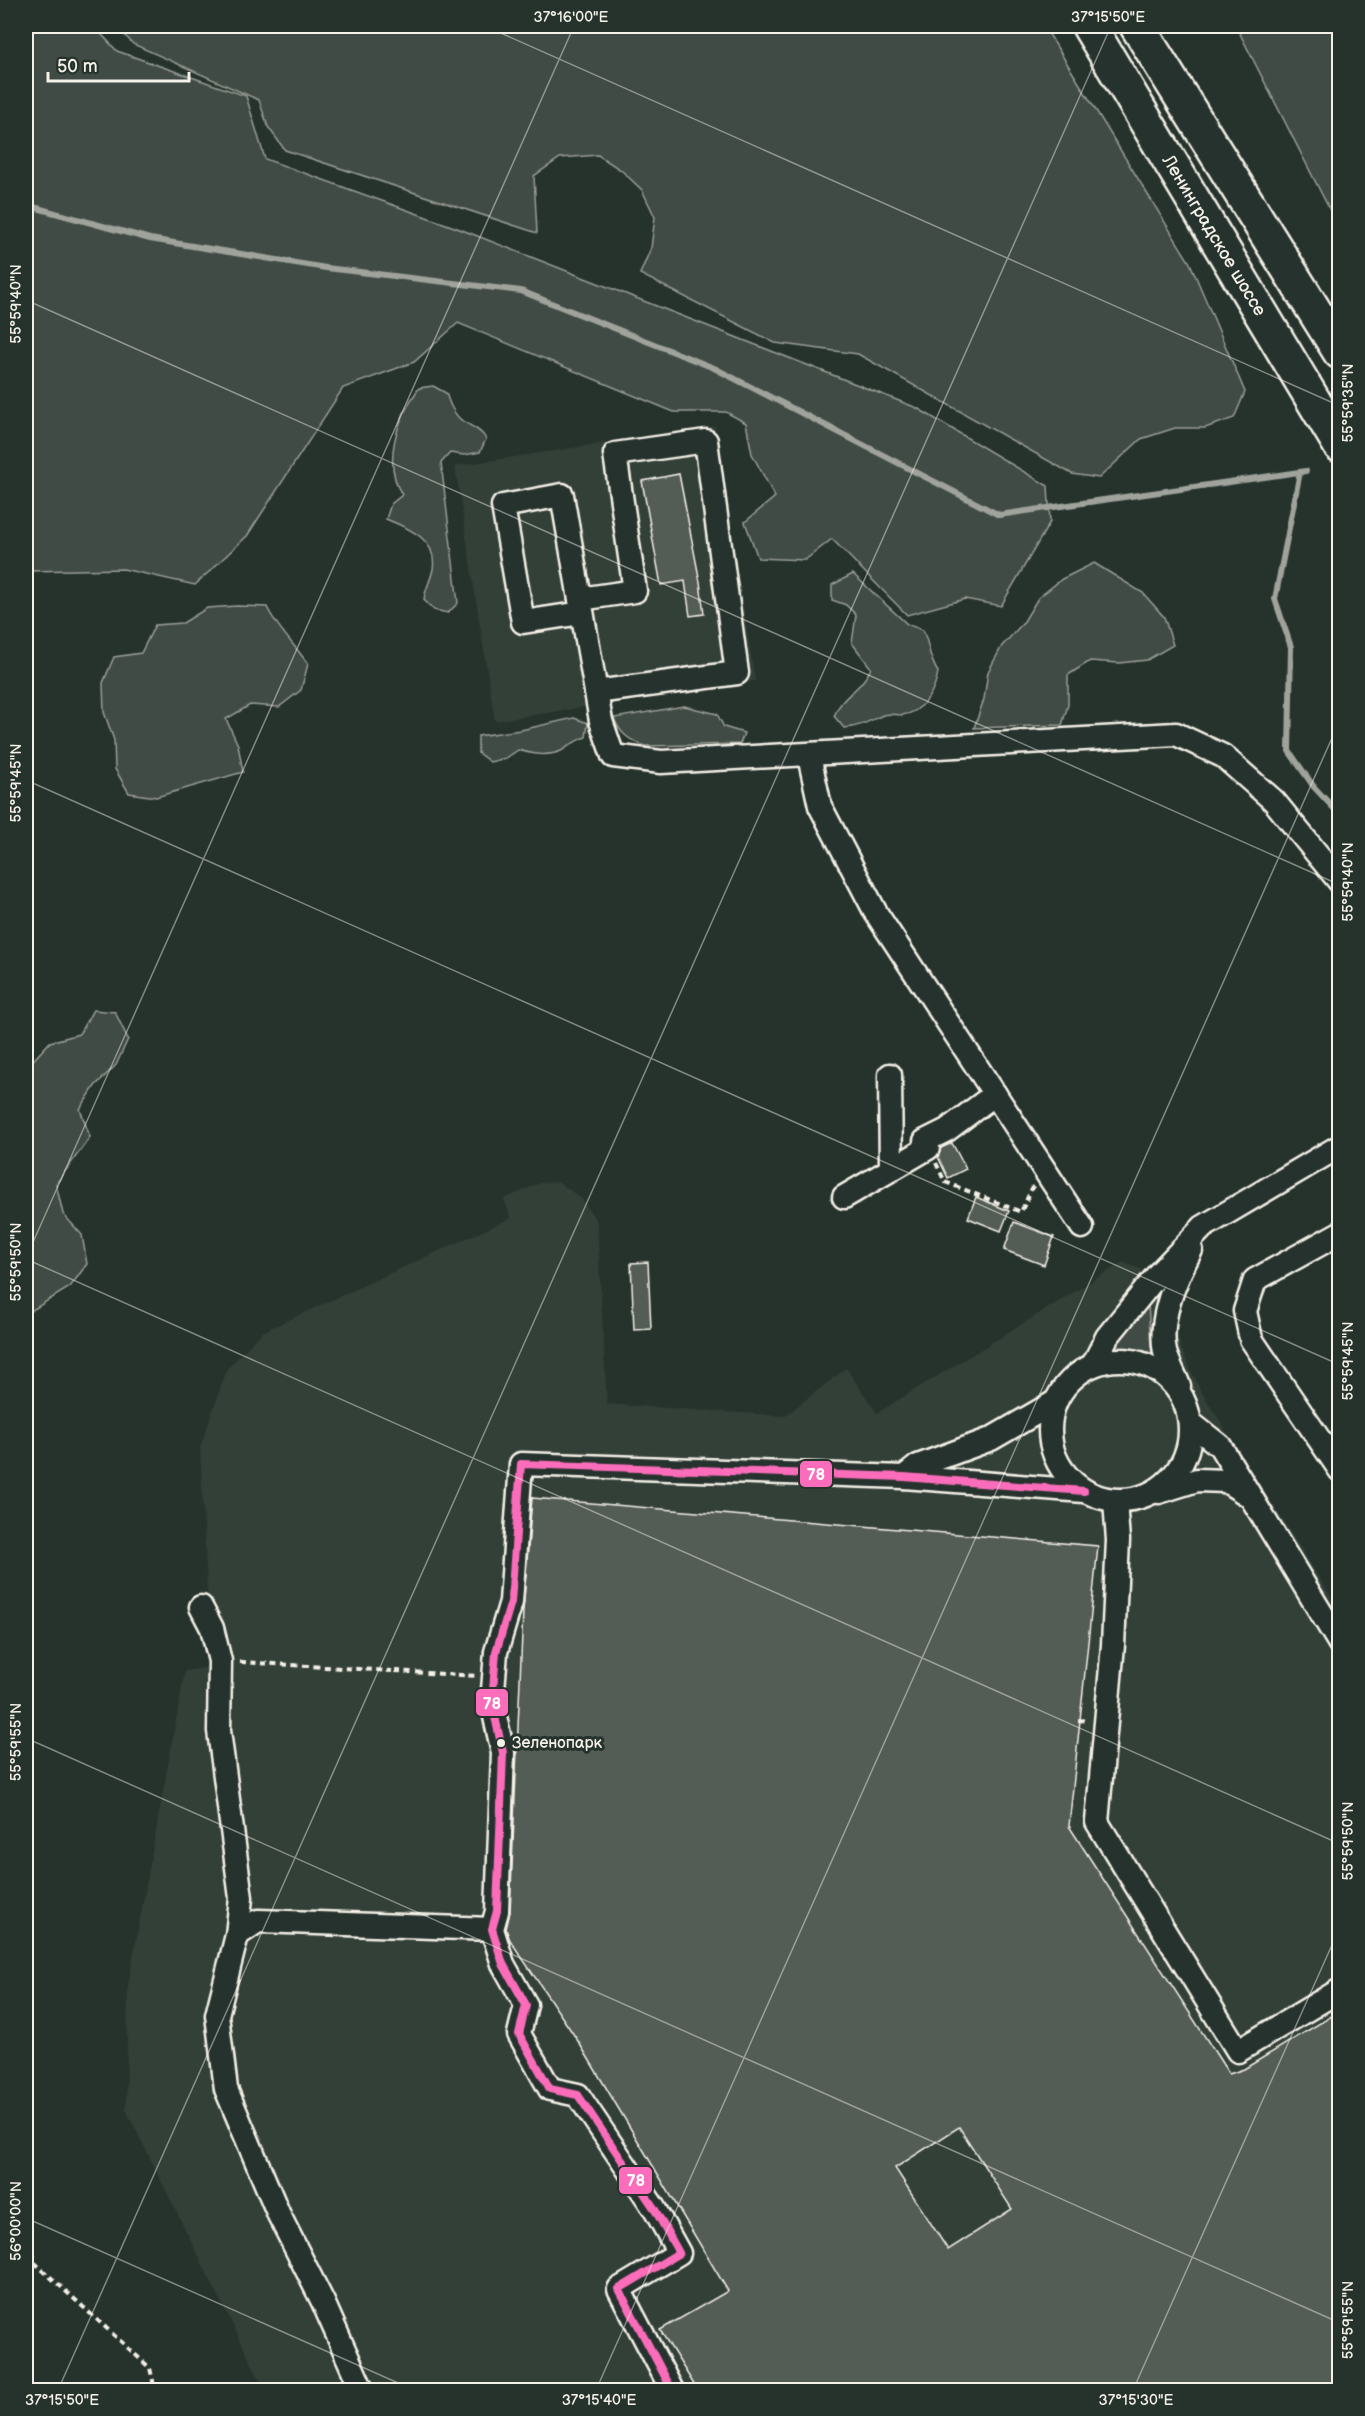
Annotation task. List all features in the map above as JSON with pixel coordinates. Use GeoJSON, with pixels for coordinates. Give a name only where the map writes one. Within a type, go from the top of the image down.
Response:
{"type":"FeatureCollection","features":[{"type":"Feature","properties":{"kind":"highway","name":"Ленинградское шоссе"},"geometry":{"type":"LineString","coordinates":[[1089,26],[1340,445]]}},
{"type":"Feature","properties":{"kind":"highway"},"geometry":{"type":"LineString","coordinates":[[1137,26],[1340,352]]}},
{"type":"Feature","properties":{"kind":"street"},"geometry":{"type":"LineString","coordinates":[[1305,294],[1340,336]]}},
{"type":"Feature","properties":{"kind":"street"},"geometry":{"type":"LineString","coordinates":[[596,692],[738,673],[706,441],[615,454],[635,591],[581,606],[523,622],[503,506],[562,495],[581,606],[601,721],[613,756],[661,762],[809,756],[1176,734],[1223,756],[1274,801],[1340,882]]}},
{"type":"Feature","properties":{"kind":"street"},"geometry":{"type":"LineString","coordinates":[[809,756],[820,806],[876,913],[1082,1227]]}},
{"type":"Feature","properties":{"kind":"street"},"geometry":{"type":"LineString","coordinates":[[890,1075],[891,1169]]}},
{"type":"Feature","properties":{"kind":"street"},"geometry":{"type":"LineString","coordinates":[[844,1197],[928,1148],[925,1141],[946,1130],[995,1094]]}},
{"type":"Feature","properties":{"kind":"street"},"geometry":{"type":"LineString","coordinates":[[1092,1365],[1107,1337],[1159,1273],[1203,1227],[1340,1146]]}},
{"type":"Feature","properties":{"kind":"street"},"geometry":{"type":"LineString","coordinates":[[1150,1495],[1173,1478],[1188,1453],[1191,1424],[1165,1351],[1166,1321],[1178,1275],[1203,1227]]}},
{"type":"Feature","properties":{"kind":"street"},"geometry":{"type":"LineString","coordinates":[[1340,1233],[1255,1280],[1245,1311],[1251,1339],[1340,1470]]}},
{"type":"Feature","properties":{"kind":"street"},"geometry":{"type":"LineString","coordinates":[[1084,1491],[1065,1474],[1053,1452],[1049,1426],[1055,1401],[1070,1380],[1092,1365],[1119,1359],[1145,1363],[1168,1377],[1184,1399]]}},
{"type":"Feature","properties":{"kind":"street"},"geometry":{"type":"LineString","coordinates":[[904,1477],[918,1466],[991,1439],[1055,1401]]}},
{"type":"Feature","properties":{"kind":"street"},"geometry":{"type":"LineString","coordinates":[[1191,1424],[1220,1446],[1340,1644]]}},
{"type":"Feature","properties":{"kind":"street"},"geometry":{"type":"LineString","coordinates":[[672,2391],[619,2289],[679,2253],[654,2208],[578,2095],[550,2089],[533,2060],[519,2034],[526,2005],[503,1964],[492,1929],[497,1911],[503,1753],[492,1703],[496,1653],[511,1602],[521,1464],[904,1477],[1084,1491],[1115,1501],[1133,1500],[1197,1480],[1226,1481],[1248,1494]]}},
{"type":"Feature","properties":{"kind":"street"},"geometry":{"type":"LineString","coordinates":[[1115,1501],[1118,1540],[1113,1645],[1097,1822],[1238,2051],[1340,1990]]}},
{"type":"Feature","properties":{"kind":"street"},"geometry":{"type":"LineString","coordinates":[[201,1607],[212,1628],[220,1661],[219,1731],[241,1898],[237,1935],[217,2015],[226,2089],[279,2215],[318,2293],[362,2391]]}},
{"type":"Feature","properties":{"kind":"street"},"geometry":{"type":"LineString","coordinates":[[237,1935],[258,1921],[492,1929]]}},
{"type":"Feature","properties":{"kind":"path"},"geometry":{"type":"LineString","coordinates":[[928,1148],[945,1182],[1021,1212],[1034,1185],[1029,1178]]}},
{"type":"Feature","properties":{"kind":"path"},"geometry":{"type":"LineString","coordinates":[[220,1661],[489,1676]]}},
{"type":"Feature","properties":{"kind":"path"},"geometry":{"type":"LineString","coordinates":[[26,2221],[35,2263],[150,2368],[155,2391]]}},
{"type":"Feature","properties":{"kind":"shaded area"},"geometry":{"type":"Polygon","coordinates":[[[26,26],[94,26],[117,51],[246,96],[265,159],[457,228],[917,408],[1048,486],[1050,522],[1001,606],[965,599],[907,615],[832,539],[805,560],[758,558],[745,522],[775,497],[752,454],[746,423],[726,412],[674,412],[458,323],[414,362],[343,388],[247,536],[195,585],[123,569],[29,571],[26,569],[26,26]]]}},
{"type":"Feature","properties":{"kind":"shaded area"},"geometry":{"type":"Polygon","coordinates":[[[116,26],[1044,26],[1190,263],[1245,392],[1234,418],[1205,428],[1175,428],[1141,439],[1099,478],[1072,474],[858,354],[775,343],[640,274],[651,248],[655,217],[642,190],[621,170],[598,155],[560,158],[534,176],[537,233],[285,150],[268,127],[259,100],[133,44],[116,26]]]}},
{"type":"Feature","properties":{"kind":"shaded area"},"geometry":{"type":"Polygon","coordinates":[[[1236,26],[1339,26],[1339,228],[1236,26]]]}},
{"type":"Feature","properties":{"kind":"shaded area"},"geometry":{"type":"Polygon","coordinates":[[[433,386],[446,393],[459,418],[486,439],[480,452],[464,455],[450,453],[441,463],[458,603],[448,613],[434,610],[424,600],[433,569],[431,550],[426,542],[412,531],[386,519],[391,504],[402,495],[393,469],[395,440],[399,426],[419,388],[433,386]]]}},
{"type":"Feature","properties":{"kind":"shaded area"},"geometry":{"type":"Polygon","coordinates":[[[715,426],[755,681],[495,721],[455,466],[715,426]]]}},
{"type":"Feature","properties":{"kind":"shaded area"},"geometry":{"type":"Polygon","coordinates":[[[1094,563],[1143,593],[1164,617],[1173,645],[1147,660],[1119,663],[1090,661],[1068,675],[1068,705],[1062,725],[974,728],[984,699],[988,672],[1002,646],[1023,623],[1038,598],[1062,579],[1094,563]]]}},
{"type":"Feature","properties":{"kind":"shaded area"},"geometry":{"type":"Polygon","coordinates":[[[853,574],[907,624],[923,630],[932,661],[938,672],[927,700],[916,710],[902,715],[885,714],[860,725],[844,728],[834,716],[842,702],[862,682],[871,668],[852,643],[856,615],[846,605],[832,600],[832,585],[853,574]]]}},
{"type":"Feature","properties":{"kind":"shaded area"},"geometry":{"type":"Polygon","coordinates":[[[267,607],[280,629],[308,664],[301,690],[279,707],[250,705],[226,719],[238,745],[243,772],[156,797],[129,793],[115,769],[114,740],[104,712],[103,683],[114,657],[141,653],[155,625],[183,623],[207,608],[267,607]]]}},
{"type":"Feature","properties":{"kind":"shaded area"},"geometry":{"type":"Polygon","coordinates":[[[684,706],[717,714],[724,727],[744,733],[740,744],[645,746],[626,736],[614,718],[684,706]]]}},
{"type":"Feature","properties":{"kind":"shaded area"},"geometry":{"type":"Polygon","coordinates":[[[574,718],[588,723],[586,737],[561,751],[540,754],[518,750],[506,758],[490,762],[478,753],[478,736],[521,730],[574,718]]]}},
{"type":"Feature","properties":{"kind":"shaded area"},"geometry":{"type":"Polygon","coordinates":[[[93,1010],[115,1012],[128,1039],[116,1065],[95,1086],[80,1109],[90,1137],[56,1184],[63,1214],[82,1235],[87,1264],[70,1287],[26,1314],[26,1068],[50,1042],[79,1034],[93,1010]]]}},
{"type":"Feature","properties":{"kind":"shaded area"},"geometry":{"type":"Polygon","coordinates":[[[559,1182],[582,1199],[597,1222],[607,1404],[785,1416],[846,1368],[877,1413],[1123,1262],[1182,1287],[1175,1313],[1180,1345],[1199,1388],[1339,1609],[1339,2390],[265,2390],[126,2110],[128,1985],[185,1671],[211,1667],[200,1448],[227,1369],[262,1332],[511,1218],[504,1199],[540,1183],[559,1182]]]}},
{"type":"Feature","properties":{"kind":"shaded area"},"geometry":{"type":"Polygon","coordinates":[[[1148,1306],[1152,1357],[1111,1349],[1148,1306]]]}},
{"type":"Feature","properties":{"kind":"building"},"geometry":{"type":"Polygon","coordinates":[[[679,474],[704,614],[690,616],[685,581],[661,585],[642,481],[679,474]]]}},
{"type":"Feature","properties":{"kind":"building"},"geometry":{"type":"Polygon","coordinates":[[[952,1143],[966,1169],[948,1178],[938,1157],[941,1148],[952,1143]]]}},
{"type":"Feature","properties":{"kind":"building"},"geometry":{"type":"Polygon","coordinates":[[[976,1197],[1009,1211],[1001,1231],[968,1218],[976,1197]]]}},
{"type":"Feature","properties":{"kind":"building"},"geometry":{"type":"Polygon","coordinates":[[[1014,1222],[1054,1237],[1044,1265],[1004,1250],[1014,1222]]]}},
{"type":"Feature","properties":{"kind":"building"},"geometry":{"type":"Polygon","coordinates":[[[648,1262],[651,1329],[634,1330],[631,1263],[648,1262]]]}},
{"type":"Feature","properties":{"kind":"building"},"geometry":{"type":"Polygon","coordinates":[[[532,1498],[1098,1546],[1069,1826],[1229,2074],[1244,2069],[1340,2011],[1340,2391],[698,2391],[660,2330],[728,2291],[578,2041],[510,1940],[506,1929],[510,1912],[523,1611],[532,1498]],[[959,2127],[895,2168],[948,2250],[1012,2209],[959,2127]]]}},
{"type":"Feature","properties":{"kind":"waterway"},"geometry":{"type":"LineString","coordinates":[[26,205],[150,239],[326,268],[521,291],[714,368],[999,515],[1306,471]]}},
{"type":"Feature","properties":{"kind":"waterway"},"geometry":{"type":"LineString","coordinates":[[1300,472],[1275,599],[1291,647],[1289,751],[1314,787],[1340,815]]}},
{"type":"Feature","properties":{"kind":"transit line","name":"78"},"geometry":{"type":"LineString","coordinates":[[672,2390],[619,2289],[679,2253],[654,2208],[578,2095],[550,2089],[519,2034],[526,2005],[503,1964],[492,1929],[497,1911],[503,1753],[492,1703],[496,1652],[511,1602],[521,1464],[904,1477],[1084,1491]]}},
{"type":"Feature","properties":{"kind":"place","name":"Зеленопарк"},"geometry":{"type":"Point","coordinates":[501,1743]}}]}
